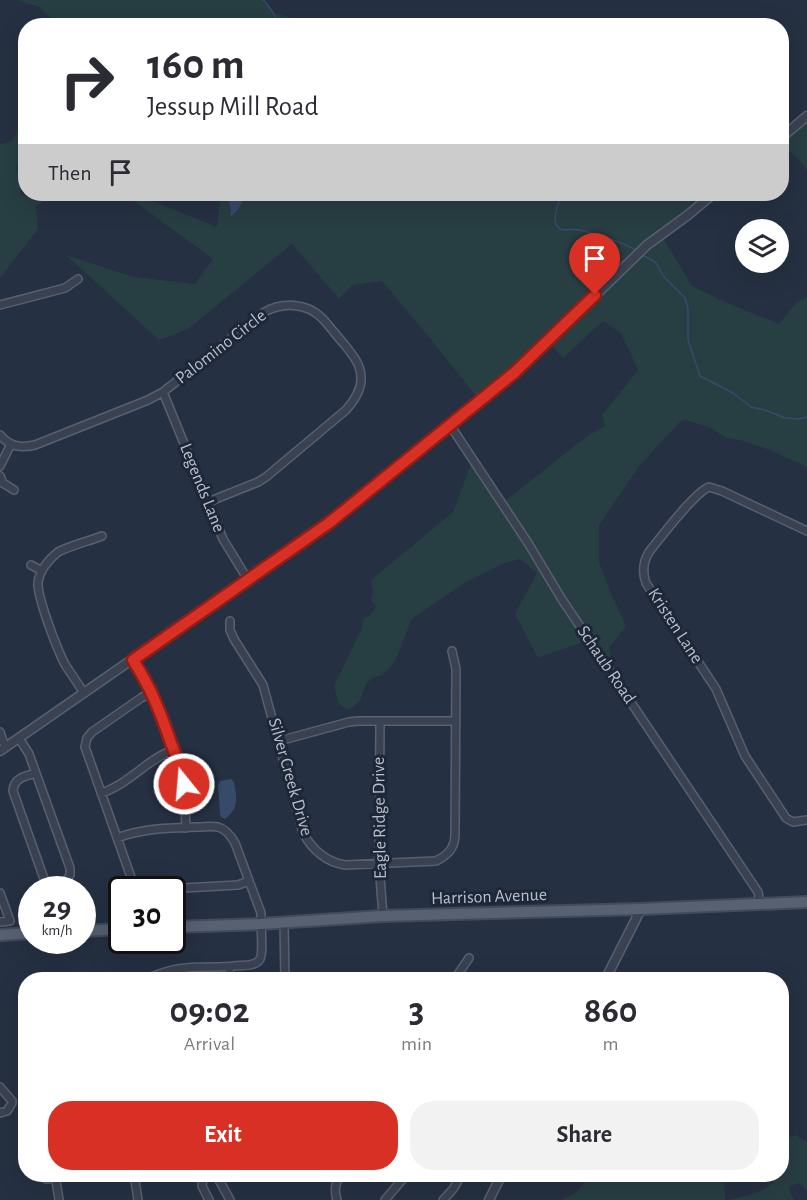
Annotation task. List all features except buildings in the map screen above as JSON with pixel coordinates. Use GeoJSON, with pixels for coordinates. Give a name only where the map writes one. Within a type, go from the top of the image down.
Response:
{"type":"FeatureCollection","features":[{"type":"Feature","properties":{"kind":"main road","name":"Harrison Avenue"},"geometry":{"type":"LineString","coordinates":[[186,927],[383,916],[807,902]]}},
{"type":"Feature","properties":{"kind":"main road"},"geometry":{"type":"LineString","coordinates":[[0,935],[18,934]]}},
{"type":"Feature","properties":{"kind":"street"},"geometry":{"type":"LineString","coordinates":[[789,131],[807,116]]}},
{"type":"Feature","properties":{"kind":"street"},"geometry":{"type":"LineString","coordinates":[[0,732],[3,749],[329,523],[532,356],[648,244],[705,201]]}},
{"type":"Feature","properties":{"kind":"street"},"geometry":{"type":"LineString","coordinates":[[0,305],[65,288],[78,279]]}},
{"type":"Feature","properties":{"kind":"street","name":"Palomino Circle"},"geometry":{"type":"LineString","coordinates":[[11,444],[22,447],[35,446],[138,404],[162,392],[262,313],[282,306],[295,305],[305,308],[321,317],[352,354],[361,377],[354,402],[266,477],[208,502]]}},
{"type":"Feature","properties":{"kind":"street","name":"Legends Lane"},"geometry":{"type":"LineString","coordinates":[[162,392],[223,539],[248,580]]}},
{"type":"Feature","properties":{"kind":"street","name":"Schaub Road"},"geometry":{"type":"LineString","coordinates":[[450,425],[528,543],[561,598],[758,892],[760,904]]}},
{"type":"Feature","properties":{"kind":"street"},"geometry":{"type":"LineString","coordinates":[[0,435],[11,444],[0,466]]}},
{"type":"Feature","properties":{"kind":"street"},"geometry":{"type":"LineString","coordinates":[[0,476],[6,486],[14,490]]}},
{"type":"Feature","properties":{"kind":"street","name":"Kristen Lane"},"geometry":{"type":"LineString","coordinates":[[807,531],[722,491],[709,487],[704,488],[649,552],[644,562],[644,569],[646,583],[716,689],[745,756],[785,817],[792,822],[807,820]]}},
{"type":"Feature","properties":{"kind":"street"},"geometry":{"type":"LineString","coordinates":[[84,693],[65,664],[40,599],[38,584],[42,571],[59,552],[102,536]]}},
{"type":"Feature","properties":{"kind":"street"},"geometry":{"type":"LineString","coordinates":[[31,565],[42,571]]}},
{"type":"Feature","properties":{"kind":"street","name":"Silver Creek Drive"},"geometry":{"type":"LineString","coordinates":[[230,621],[230,630],[234,639],[263,685],[303,833],[320,854],[337,864],[436,861],[452,849],[455,842],[456,669],[452,651]]}},
{"type":"Feature","properties":{"kind":"street"},"geometry":{"type":"LineString","coordinates":[[133,660],[152,692],[180,765],[184,784],[186,828]]}},
{"type":"Feature","properties":{"kind":"street"},"geometry":{"type":"LineString","coordinates":[[131,876],[86,750],[87,738],[92,732],[152,692]]}},
{"type":"Feature","properties":{"kind":"street","name":"Eagle Ridge Drive"},"geometry":{"type":"LineString","coordinates":[[380,721],[379,864],[383,916]]}},
{"type":"Feature","properties":{"kind":"street"},"geometry":{"type":"LineString","coordinates":[[279,741],[349,722],[455,721]]}},
{"type":"Feature","properties":{"kind":"street"},"geometry":{"type":"LineString","coordinates":[[19,738],[36,772],[70,868],[68,876]]}},
{"type":"Feature","properties":{"kind":"street"},"geometry":{"type":"LineString","coordinates":[[101,793],[112,789],[173,750]]}},
{"type":"Feature","properties":{"kind":"street"},"geometry":{"type":"LineString","coordinates":[[36,772],[14,783],[13,791],[43,876]]}},
{"type":"Feature","properties":{"kind":"street"},"geometry":{"type":"LineString","coordinates":[[117,838],[138,832],[186,828],[217,827],[224,830],[229,834],[238,851],[261,913],[262,949],[259,961],[255,964],[164,972]]}},
{"type":"Feature","properties":{"kind":"street"},"geometry":{"type":"LineString","coordinates":[[186,888],[237,885],[249,881]]}},
{"type":"Feature","properties":{"kind":"street"},"geometry":{"type":"LineString","coordinates":[[0,893],[10,921],[0,922]]}},
{"type":"Feature","properties":{"kind":"street"},"geometry":{"type":"LineString","coordinates":[[609,972],[641,909]]}},
{"type":"Feature","properties":{"kind":"street"},"geometry":{"type":"LineString","coordinates":[[284,921],[285,972]]}},
{"type":"Feature","properties":{"kind":"street"},"geometry":{"type":"LineString","coordinates":[[459,972],[469,958]]}},
{"type":"Feature","properties":{"kind":"street"},"geometry":{"type":"LineString","coordinates":[[229,967],[229,972]]}},
{"type":"Feature","properties":{"kind":"street"},"geometry":{"type":"LineString","coordinates":[[0,1087],[12,1101],[12,1106],[0,1113]]}},
{"type":"Feature","properties":{"kind":"street"},"geometry":{"type":"LineString","coordinates":[[56,1182],[59,1200]]}},
{"type":"Feature","properties":{"kind":"street"},"geometry":{"type":"LineString","coordinates":[[135,1182],[138,1200]]}},
{"type":"Feature","properties":{"kind":"street"},"geometry":{"type":"LineString","coordinates":[[202,1182],[202,1186],[209,1200]]}},
{"type":"Feature","properties":{"kind":"street"},"geometry":{"type":"LineString","coordinates":[[220,1182],[230,1200]]}},
{"type":"Feature","properties":{"kind":"street"},"geometry":{"type":"LineString","coordinates":[[336,1182],[337,1200]]}},
{"type":"Feature","properties":{"kind":"street"},"geometry":{"type":"LineString","coordinates":[[385,1200],[400,1182]]}},
{"type":"Feature","properties":{"kind":"street"},"geometry":{"type":"LineString","coordinates":[[443,1200],[458,1182]]}},
{"type":"Feature","properties":{"kind":"street"},"geometry":{"type":"LineString","coordinates":[[489,1200],[498,1182]]}},
{"type":"Feature","properties":{"kind":"green space"},"geometry":{"type":"Polygon","coordinates":[[[16,0],[264,0],[274,13],[292,18],[51,18],[39,7],[16,0]]]}},
{"type":"Feature","properties":{"kind":"green space"},"geometry":{"type":"Polygon","coordinates":[[[807,122],[807,170],[789,151],[789,139],[807,122]]]}},
{"type":"Feature","properties":{"kind":"green space"},"geometry":{"type":"Polygon","coordinates":[[[18,130],[16,169],[18,201],[44,201],[36,206],[38,229],[0,278],[0,144],[11,142],[18,130]]]}},
{"type":"Feature","properties":{"kind":"green space"},"geometry":{"type":"Polygon","coordinates":[[[134,201],[152,201],[217,227],[220,201],[713,201],[663,238],[692,286],[725,302],[779,324],[796,303],[807,297],[807,467],[770,450],[726,438],[711,428],[685,420],[680,422],[640,465],[599,525],[599,562],[626,626],[609,648],[612,660],[610,663],[592,637],[538,658],[515,614],[537,573],[520,559],[502,564],[464,583],[412,619],[396,659],[382,675],[371,679],[366,684],[360,701],[349,710],[342,707],[338,701],[334,686],[363,626],[364,618],[370,616],[376,606],[371,600],[373,591],[371,580],[453,512],[471,464],[499,506],[587,436],[605,426],[602,415],[638,370],[621,333],[603,321],[563,358],[548,341],[480,401],[382,281],[353,285],[339,299],[292,244],[188,329],[159,340],[66,255],[134,277],[195,284],[213,259],[134,201]]]}},
{"type":"Feature","properties":{"kind":"green space"},"geometry":{"type":"Polygon","coordinates":[[[796,1135],[807,1142],[807,1190],[798,1183],[788,1187],[794,1200],[728,1200],[763,1190],[773,1182],[789,1182],[789,1137],[796,1135]]]}},
{"type":"Feature","properties":{"kind":"green space"},"geometry":{"type":"Polygon","coordinates":[[[724,1182],[725,1200],[561,1200],[570,1196],[584,1183],[724,1182]]]}},
{"type":"Feature","properties":{"kind":"water"},"geometry":{"type":"Polygon","coordinates":[[[229,201],[242,201],[230,216],[229,201]]]}},
{"type":"Feature","properties":{"kind":"water"},"geometry":{"type":"Polygon","coordinates":[[[231,779],[234,782],[236,802],[233,811],[225,819],[220,814],[218,785],[220,781],[231,779]]]}},
{"type":"Feature","properties":{"kind":"waterway"},"geometry":{"type":"LineString","coordinates":[[263,0],[275,18]]}},
{"type":"Feature","properties":{"kind":"waterway"},"geometry":{"type":"LineString","coordinates":[[559,201],[556,215],[559,228],[592,233],[637,251]]}},
{"type":"Feature","properties":{"kind":"waterway"},"geometry":{"type":"LineString","coordinates":[[641,254],[656,263],[664,277],[685,298],[688,309],[688,340],[700,376],[733,393],[751,407],[785,418],[807,417]]}},
{"type":"Feature","properties":{"kind":"route"},"geometry":{"type":"LineString","coordinates":[[184,784],[180,765],[157,705],[150,688],[133,660],[329,523],[514,373],[595,295]]}}]}
